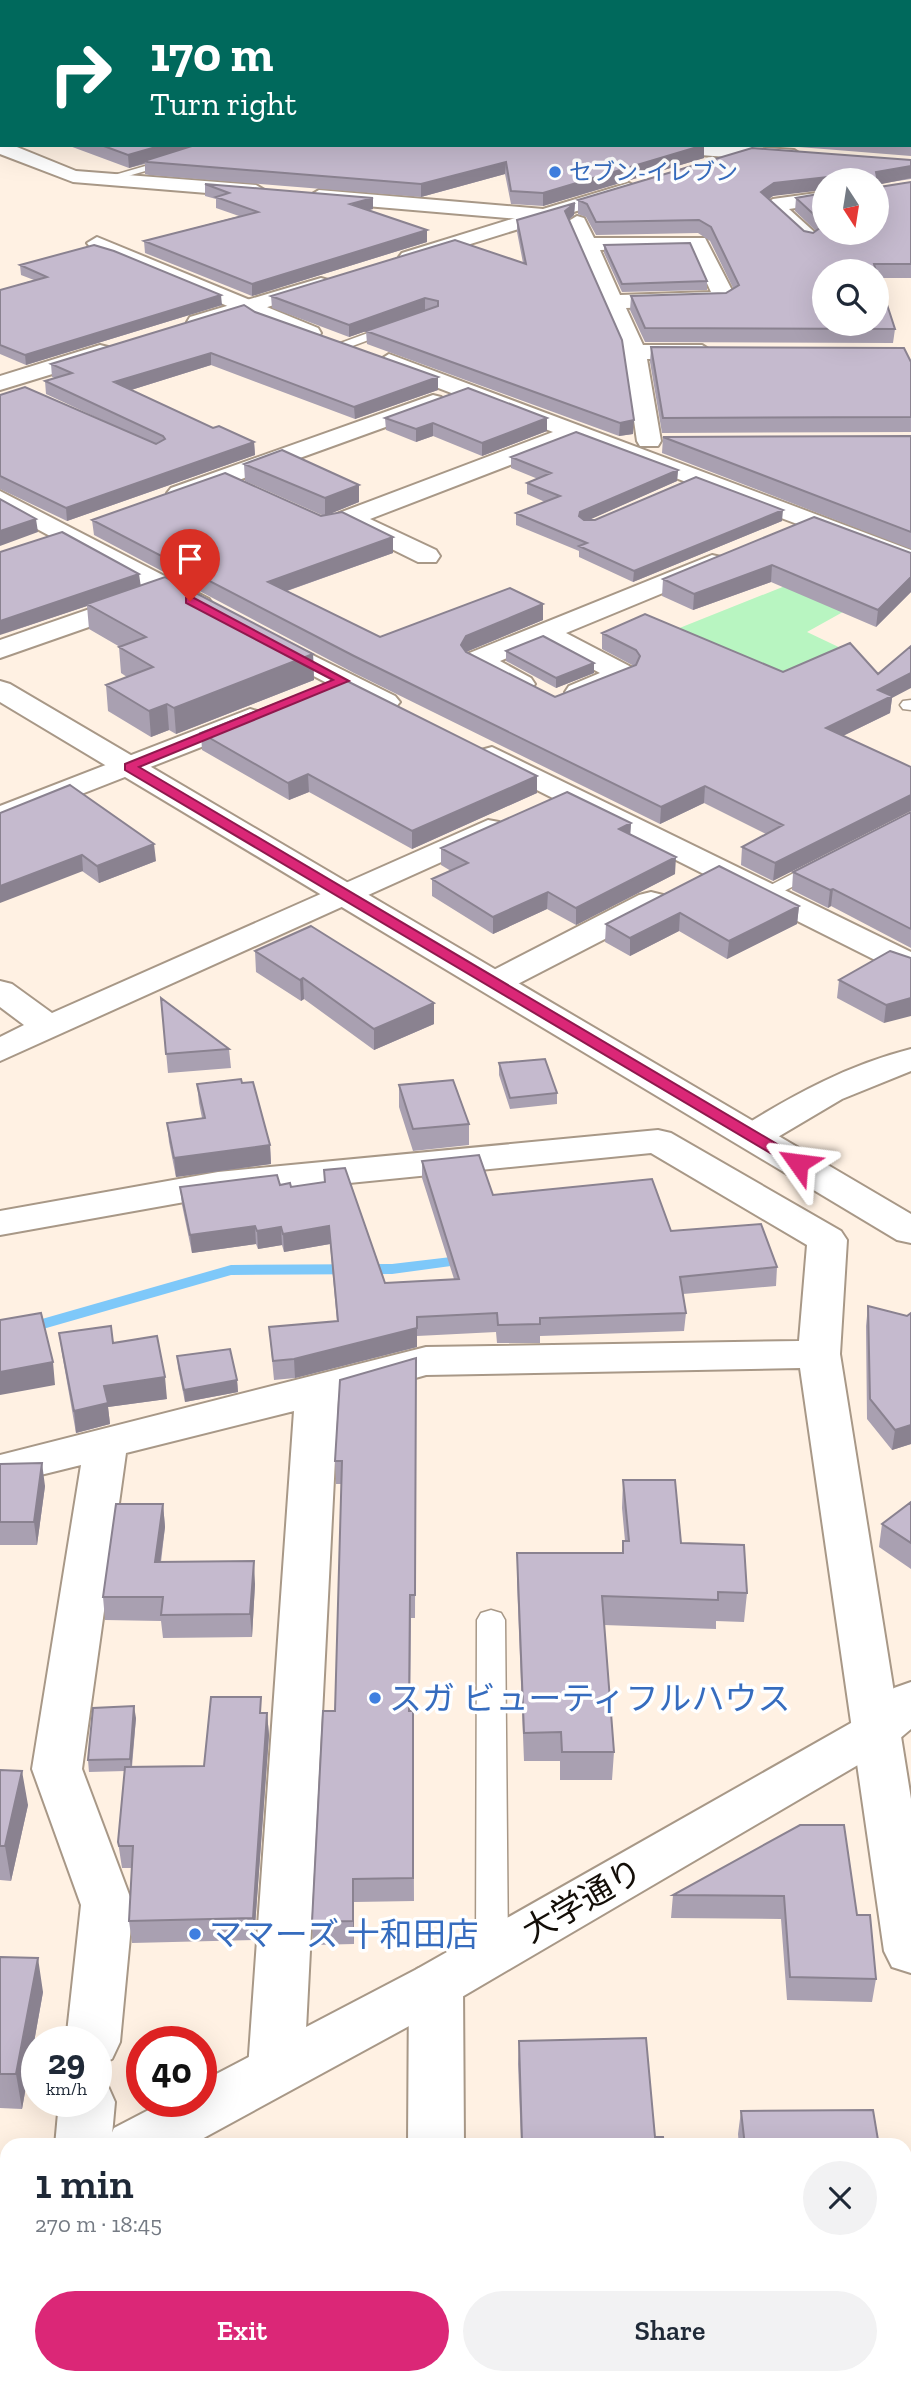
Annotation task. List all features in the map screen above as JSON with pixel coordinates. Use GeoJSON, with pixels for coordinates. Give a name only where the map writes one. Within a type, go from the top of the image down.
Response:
{"type":"FeatureCollection","features":[{"type":"Feature","properties":{"kind":"main road"},"geometry":{"type":"LineString","coordinates":[[0,147],[73,176],[103,180],[544,215]]}},
{"type":"Feature","properties":{"kind":"main road"},"geometry":{"type":"LineString","coordinates":[[676,147],[810,157]]}},
{"type":"Feature","properties":{"kind":"main road"},"geometry":{"type":"LineString","coordinates":[[698,169],[769,147]]}},
{"type":"Feature","properties":{"kind":"main road"},"geometry":{"type":"LineString","coordinates":[[383,265],[647,184]]}},
{"type":"Feature","properties":{"kind":"main road"},"geometry":{"type":"LineString","coordinates":[[811,238],[773,205],[812,200]]}},
{"type":"Feature","properties":{"kind":"main road"},"geometry":{"type":"LineString","coordinates":[[570,207],[635,352],[649,441]]}},
{"type":"Feature","properties":{"kind":"main road"},"geometry":{"type":"LineString","coordinates":[[587,244],[698,242],[725,298],[611,302]]}},
{"type":"Feature","properties":{"kind":"main road"},"geometry":{"type":"LineString","coordinates":[[97,243],[250,306],[264,317],[468,390],[911,559]]}},
{"type":"Feature","properties":{"kind":"main road"},"geometry":{"type":"LineString","coordinates":[[172,330],[343,277]]}},
{"type":"Feature","properties":{"kind":"main road"},"geometry":{"type":"LineString","coordinates":[[2,382],[120,346]]}},
{"type":"Feature","properties":{"kind":"main road"},"geometry":{"type":"LineString","coordinates":[[635,352],[718,353]]}},
{"type":"Feature","properties":{"kind":"main road"},"geometry":{"type":"LineString","coordinates":[[157,501],[468,390]]}},
{"type":"Feature","properties":{"kind":"main road"},"geometry":{"type":"LineString","coordinates":[[426,556],[338,522],[574,432]]}},
{"type":"Feature","properties":{"kind":"main road"},"geometry":{"type":"LineString","coordinates":[[612,445],[677,441]]}},
{"type":"Feature","properties":{"kind":"main road"},"geometry":{"type":"LineString","coordinates":[[0,499],[405,712]]}},
{"type":"Feature","properties":{"kind":"main road"},"geometry":{"type":"LineString","coordinates":[[775,536],[814,520]]}},
{"type":"Feature","properties":{"kind":"main road"},"geometry":{"type":"LineString","coordinates":[[33,545],[93,525]]}},
{"type":"Feature","properties":{"kind":"main road"},"geometry":{"type":"LineString","coordinates":[[545,633],[623,674],[549,699],[477,660],[737,552]]}},
{"type":"Feature","properties":{"kind":"main road"},"geometry":{"type":"LineString","coordinates":[[0,650],[168,589]]}},
{"type":"Feature","properties":{"kind":"main road"},"geometry":{"type":"LineString","coordinates":[[0,817],[343,681]]}},
{"type":"Feature","properties":{"kind":"main road"},"geometry":{"type":"LineString","coordinates":[[0,690],[341,895],[911,1231]]}},
{"type":"Feature","properties":{"kind":"main road"},"geometry":{"type":"LineString","coordinates":[[467,743],[911,965]]}},
{"type":"Feature","properties":{"kind":"main road"},"geometry":{"type":"LineString","coordinates":[[0,1050],[567,794]]}},
{"type":"Feature","properties":{"kind":"main road"},"geometry":{"type":"LineString","coordinates":[[494,983],[716,869]]}},
{"type":"Feature","properties":{"kind":"main road"},"geometry":{"type":"LineString","coordinates":[[0,991],[49,1027]]}},
{"type":"Feature","properties":{"kind":"main road"},"geometry":{"type":"LineString","coordinates":[[753,1136],[806,1103],[874,1069],[911,1060]]}},
{"type":"Feature","properties":{"kind":"main road"},"geometry":{"type":"LineString","coordinates":[[0,1223],[218,1184],[658,1141],[827,1240],[819,1354],[893,1716],[911,1951]]}},
{"type":"Feature","properties":{"kind":"main road"},"geometry":{"type":"LineString","coordinates":[[0,1470],[426,1361],[819,1354]]}},
{"type":"Feature","properties":{"kind":"main road"},"geometry":{"type":"LineString","coordinates":[[276,2069],[317,1391]]}},
{"type":"Feature","properties":{"kind":"main road"},"geometry":{"type":"LineString","coordinates":[[95,2026],[107,1905],[57,1769],[106,1445]]}},
{"type":"Feature","properties":{"kind":"main road","name":"大学通り"},"geometry":{"type":"LineString","coordinates":[[149,2138],[436,1985],[893,1716]]}},
{"type":"Feature","properties":{"kind":"main road"},"geometry":{"type":"LineString","coordinates":[[436,1985],[436,2138]]}},
{"type":"Feature","properties":{"kind":"main road"},"geometry":{"type":"LineString","coordinates":[[84,2138],[86,2117]]}},
{"type":"Feature","properties":{"kind":"lane"},"geometry":{"type":"LineString","coordinates":[[103,180],[224,147]]}},
{"type":"Feature","properties":{"kind":"lane"},"geometry":{"type":"LineString","coordinates":[[342,345],[406,324]]}},
{"type":"Feature","properties":{"kind":"lane"},"geometry":{"type":"LineString","coordinates":[[2,382],[29,393]]}},
{"type":"Feature","properties":{"kind":"lane"},"geometry":{"type":"LineString","coordinates":[[222,478],[246,489]]}},
{"type":"Feature","properties":{"kind":"lane"},"geometry":{"type":"LineString","coordinates":[[676,489],[701,478]]}},
{"type":"Feature","properties":{"kind":"lane"},"geometry":{"type":"LineString","coordinates":[[765,893],[838,856]]}},
{"type":"Feature","properties":{"kind":"lane"},"geometry":{"type":"LineString","coordinates":[[491,1620],[492,1952]]}},
{"type":"Feature","properties":{"kind":"green space"},"geometry":{"type":"Polygon","coordinates":[[[815,574],[868,598],[807,632],[847,651],[771,681],[672,631],[815,574]]]}},
{"type":"Feature","properties":{"kind":"building"},"geometry":{"type":"Polygon","coordinates":[[[106,147],[156,147],[128,155],[106,147]]]}},
{"type":"Feature","properties":{"kind":"building"},"geometry":{"type":"Polygon","coordinates":[[[189,147],[697,147],[543,193],[511,191],[506,162],[421,184],[144,161],[189,147]]]}},
{"type":"Feature","properties":{"kind":"building"},"geometry":{"type":"Polygon","coordinates":[[[752,148],[911,160],[911,166],[889,170],[812,168],[812,179],[774,183],[761,192],[804,231],[812,233],[812,245],[889,245],[889,185],[911,182],[911,264],[889,264],[889,259],[812,259],[812,329],[645,328],[631,296],[726,293],[739,285],[711,227],[699,220],[596,222],[587,204],[578,200],[752,148]]]}},
{"type":"Feature","properties":{"kind":"building"},"geometry":{"type":"Polygon","coordinates":[[[205,184],[373,198],[350,204],[427,230],[252,284],[144,241],[258,212],[216,197],[229,193],[205,184]]]}},
{"type":"Feature","properties":{"kind":"building"},"geometry":{"type":"Polygon","coordinates":[[[812,195],[812,213],[796,198],[812,195]]]}},
{"type":"Feature","properties":{"kind":"building"},"geometry":{"type":"Polygon","coordinates":[[[575,203],[565,211],[622,340],[634,420],[620,423],[366,331],[438,306],[438,301],[425,298],[349,325],[271,296],[455,240],[526,264],[517,220],[575,203]]]}},
{"type":"Feature","properties":{"kind":"building"},"geometry":{"type":"Polygon","coordinates":[[[690,243],[707,281],[622,284],[604,245],[690,243]]]}},
{"type":"Feature","properties":{"kind":"building"},"geometry":{"type":"Polygon","coordinates":[[[94,245],[221,295],[25,355],[0,345],[0,290],[47,277],[20,265],[94,245]]]}},
{"type":"Feature","properties":{"kind":"building"},"geometry":{"type":"Polygon","coordinates":[[[244,305],[255,312],[438,377],[354,407],[211,353],[114,382],[213,428],[219,426],[254,442],[66,508],[0,476],[0,395],[25,387],[156,444],[165,439],[163,436],[45,381],[72,373],[51,364],[244,305]]]}},
{"type":"Feature","properties":{"kind":"building"},"geometry":{"type":"Polygon","coordinates":[[[889,311],[895,329],[889,329],[889,311]]]}},
{"type":"Feature","properties":{"kind":"building"},"geometry":{"type":"Polygon","coordinates":[[[651,347],[904,348],[911,362],[911,417],[663,418],[651,347]]]}},
{"type":"Feature","properties":{"kind":"building"},"geometry":{"type":"Polygon","coordinates":[[[468,388],[547,418],[482,443],[433,423],[416,429],[385,418],[468,388]]]}},
{"type":"Feature","properties":{"kind":"building"},"geometry":{"type":"Polygon","coordinates":[[[576,432],[678,470],[580,512],[579,516],[584,520],[595,520],[696,477],[783,510],[634,571],[579,546],[587,543],[516,513],[560,496],[527,483],[551,473],[511,457],[576,432]]]}},
{"type":"Feature","properties":{"kind":"building"},"geometry":{"type":"Polygon","coordinates":[[[911,436],[911,532],[663,437],[911,436]]]}},
{"type":"Feature","properties":{"kind":"building"},"geometry":{"type":"Polygon","coordinates":[[[282,450],[359,485],[325,498],[244,464],[282,450]]]}},
{"type":"Feature","properties":{"kind":"building"},"geometry":{"type":"Polygon","coordinates":[[[225,473],[321,516],[342,512],[393,537],[268,582],[380,637],[510,588],[543,604],[466,636],[461,645],[466,652],[555,697],[636,665],[640,656],[636,650],[602,633],[645,614],[783,672],[850,643],[878,674],[911,646],[911,673],[878,690],[892,696],[826,728],[911,767],[911,795],[775,863],[742,847],[783,825],[705,786],[661,807],[354,656],[92,520],[225,473]]]}},
{"type":"Feature","properties":{"kind":"building"},"geometry":{"type":"Polygon","coordinates":[[[0,499],[36,519],[0,531],[0,499]]]}},
{"type":"Feature","properties":{"kind":"building"},"geometry":{"type":"Polygon","coordinates":[[[814,517],[911,553],[911,577],[878,610],[772,565],[694,594],[663,579],[814,517]]]}},
{"type":"Feature","properties":{"kind":"building"},"geometry":{"type":"Polygon","coordinates":[[[62,532],[139,574],[0,621],[0,552],[62,532]]]}},
{"type":"Feature","properties":{"kind":"building"},"geometry":{"type":"Polygon","coordinates":[[[165,577],[313,654],[174,708],[167,704],[149,711],[106,685],[153,667],[119,647],[146,637],[87,604],[165,577]]]}},
{"type":"Feature","properties":{"kind":"building"},"geometry":{"type":"Polygon","coordinates":[[[543,636],[594,663],[556,678],[506,651],[543,636]]]}},
{"type":"Feature","properties":{"kind":"building"},"geometry":{"type":"Polygon","coordinates":[[[341,678],[537,776],[412,831],[308,774],[288,783],[201,733],[341,678]]]}},
{"type":"Feature","properties":{"kind":"building"},"geometry":{"type":"Polygon","coordinates":[[[70,785],[154,844],[97,866],[82,855],[0,886],[0,813],[70,785]]]}},
{"type":"Feature","properties":{"kind":"building"},"geometry":{"type":"Polygon","coordinates":[[[567,792],[631,823],[619,829],[676,857],[576,908],[548,892],[493,917],[432,879],[468,863],[441,848],[567,792]]]}},
{"type":"Feature","properties":{"kind":"building"},"geometry":{"type":"Polygon","coordinates":[[[911,812],[911,929],[793,872],[911,812]]]}},
{"type":"Feature","properties":{"kind":"building"},"geometry":{"type":"Polygon","coordinates":[[[719,866],[799,906],[729,941],[680,913],[630,938],[606,924],[719,866]]]}},
{"type":"Feature","properties":{"kind":"building"},"geometry":{"type":"Polygon","coordinates":[[[311,926],[434,1003],[374,1029],[303,978],[300,980],[255,951],[311,926]]]}},
{"type":"Feature","properties":{"kind":"building"},"geometry":{"type":"Polygon","coordinates":[[[890,951],[911,958],[911,998],[886,1005],[839,980],[890,951]]]}},
{"type":"Feature","properties":{"kind":"building"},"geometry":{"type":"Polygon","coordinates":[[[161,998],[229,1049],[166,1054],[161,998]]]}},
{"type":"Feature","properties":{"kind":"building"},"geometry":{"type":"Polygon","coordinates":[[[545,1059],[557,1093],[510,1098],[499,1063],[545,1059]]]}},
{"type":"Feature","properties":{"kind":"building"},"geometry":{"type":"Polygon","coordinates":[[[241,1079],[242,1083],[253,1082],[270,1145],[174,1158],[167,1123],[205,1118],[197,1084],[241,1079]]]}},
{"type":"Feature","properties":{"kind":"building"},"geometry":{"type":"Polygon","coordinates":[[[453,1080],[469,1124],[413,1129],[399,1085],[453,1080]]]}},
{"type":"Feature","properties":{"kind":"building"},"geometry":{"type":"Polygon","coordinates":[[[479,1155],[493,1195],[652,1179],[671,1231],[761,1224],[777,1267],[680,1277],[686,1313],[540,1318],[540,1324],[498,1325],[497,1313],[417,1317],[417,1328],[294,1359],[273,1361],[269,1327],[338,1321],[329,1226],[283,1234],[281,1227],[257,1231],[255,1226],[190,1235],[180,1187],[277,1175],[280,1185],[290,1183],[291,1187],[325,1182],[324,1170],[345,1168],[385,1283],[459,1279],[422,1161],[479,1155]]]}},
{"type":"Feature","properties":{"kind":"building"},"geometry":{"type":"Polygon","coordinates":[[[868,1306],[907,1316],[911,1313],[911,1425],[895,1430],[870,1399],[868,1306]]]}},
{"type":"Feature","properties":{"kind":"building"},"geometry":{"type":"Polygon","coordinates":[[[41,1313],[53,1362],[0,1372],[0,1320],[41,1313]]]}},
{"type":"Feature","properties":{"kind":"building"},"geometry":{"type":"Polygon","coordinates":[[[111,1326],[113,1343],[157,1336],[165,1377],[104,1386],[108,1403],[74,1411],[59,1333],[111,1326]]]}},
{"type":"Feature","properties":{"kind":"building"},"geometry":{"type":"Polygon","coordinates":[[[230,1349],[237,1380],[184,1390],[177,1356],[230,1349]]]}},
{"type":"Feature","properties":{"kind":"building"},"geometry":{"type":"Polygon","coordinates":[[[416,1358],[415,1595],[410,1595],[409,1711],[413,1711],[413,1878],[353,1879],[353,1921],[312,1922],[323,1711],[335,1711],[342,1461],[335,1461],[340,1380],[416,1358]]]}},
{"type":"Feature","properties":{"kind":"building"},"geometry":{"type":"Polygon","coordinates":[[[42,1463],[34,1522],[0,1522],[0,1464],[42,1463]]]}},
{"type":"Feature","properties":{"kind":"building"},"geometry":{"type":"Polygon","coordinates":[[[623,1480],[675,1480],[681,1543],[744,1545],[747,1593],[718,1592],[718,1600],[602,1596],[614,1752],[562,1752],[561,1732],[524,1733],[517,1553],[623,1553],[623,1541],[629,1541],[623,1480]]]}},
{"type":"Feature","properties":{"kind":"building"},"geometry":{"type":"Polygon","coordinates":[[[911,1502],[911,1543],[882,1524],[911,1502]]]}},
{"type":"Feature","properties":{"kind":"building"},"geometry":{"type":"Polygon","coordinates":[[[116,1504],[163,1504],[155,1562],[254,1561],[250,1614],[161,1615],[163,1597],[103,1597],[116,1504]]]}},
{"type":"Feature","properties":{"kind":"building"},"geometry":{"type":"Polygon","coordinates":[[[211,1697],[261,1697],[260,1713],[267,1713],[253,1918],[129,1921],[133,1846],[119,1846],[118,1842],[125,1767],[204,1766],[211,1697]]]}},
{"type":"Feature","properties":{"kind":"building"},"geometry":{"type":"Polygon","coordinates":[[[134,1706],[130,1759],[88,1760],[93,1708],[134,1706]]]}},
{"type":"Feature","properties":{"kind":"building"},"geometry":{"type":"Polygon","coordinates":[[[0,1770],[22,1771],[5,1846],[0,1846],[0,1770]]]}},
{"type":"Feature","properties":{"kind":"building"},"geometry":{"type":"Polygon","coordinates":[[[800,1825],[844,1825],[857,1915],[870,1915],[876,1979],[790,1977],[784,1896],[673,1895],[800,1825]]]}},
{"type":"Feature","properties":{"kind":"building"},"geometry":{"type":"Polygon","coordinates":[[[0,1957],[38,1958],[25,2026],[21,2026],[21,2048],[16,2074],[0,2074],[0,1957]]]}},
{"type":"Feature","properties":{"kind":"building"},"geometry":{"type":"Polygon","coordinates":[[[646,2038],[655,2137],[663,2138],[522,2138],[519,2041],[646,2038]]]}},
{"type":"Feature","properties":{"kind":"building"},"geometry":{"type":"Polygon","coordinates":[[[873,2110],[878,2138],[744,2138],[741,2111],[873,2110]]]}},
{"type":"Feature","properties":{"kind":"waterway"},"geometry":{"type":"LineString","coordinates":[[0,1332],[36,1326],[231,1270],[392,1269],[468,1260]]}},
{"type":"Feature","properties":{"kind":"place","name":"セブン-イレブン"},"geometry":{"type":"Point","coordinates":[555,172]}},
{"type":"Feature","properties":{"kind":"place","name":"スガ ビューティフルハウス"},"geometry":{"type":"Point","coordinates":[375,1698]}},
{"type":"Feature","properties":{"kind":"place","name":"ママーズ 十和田店"},"geometry":{"type":"Point","coordinates":[195,1934]}},
{"type":"Feature","properties":{"kind":"route"},"geometry":{"type":"LineString","coordinates":[[190,601],[343,681],[129,767],[341,895],[798,1163]]}}]}
